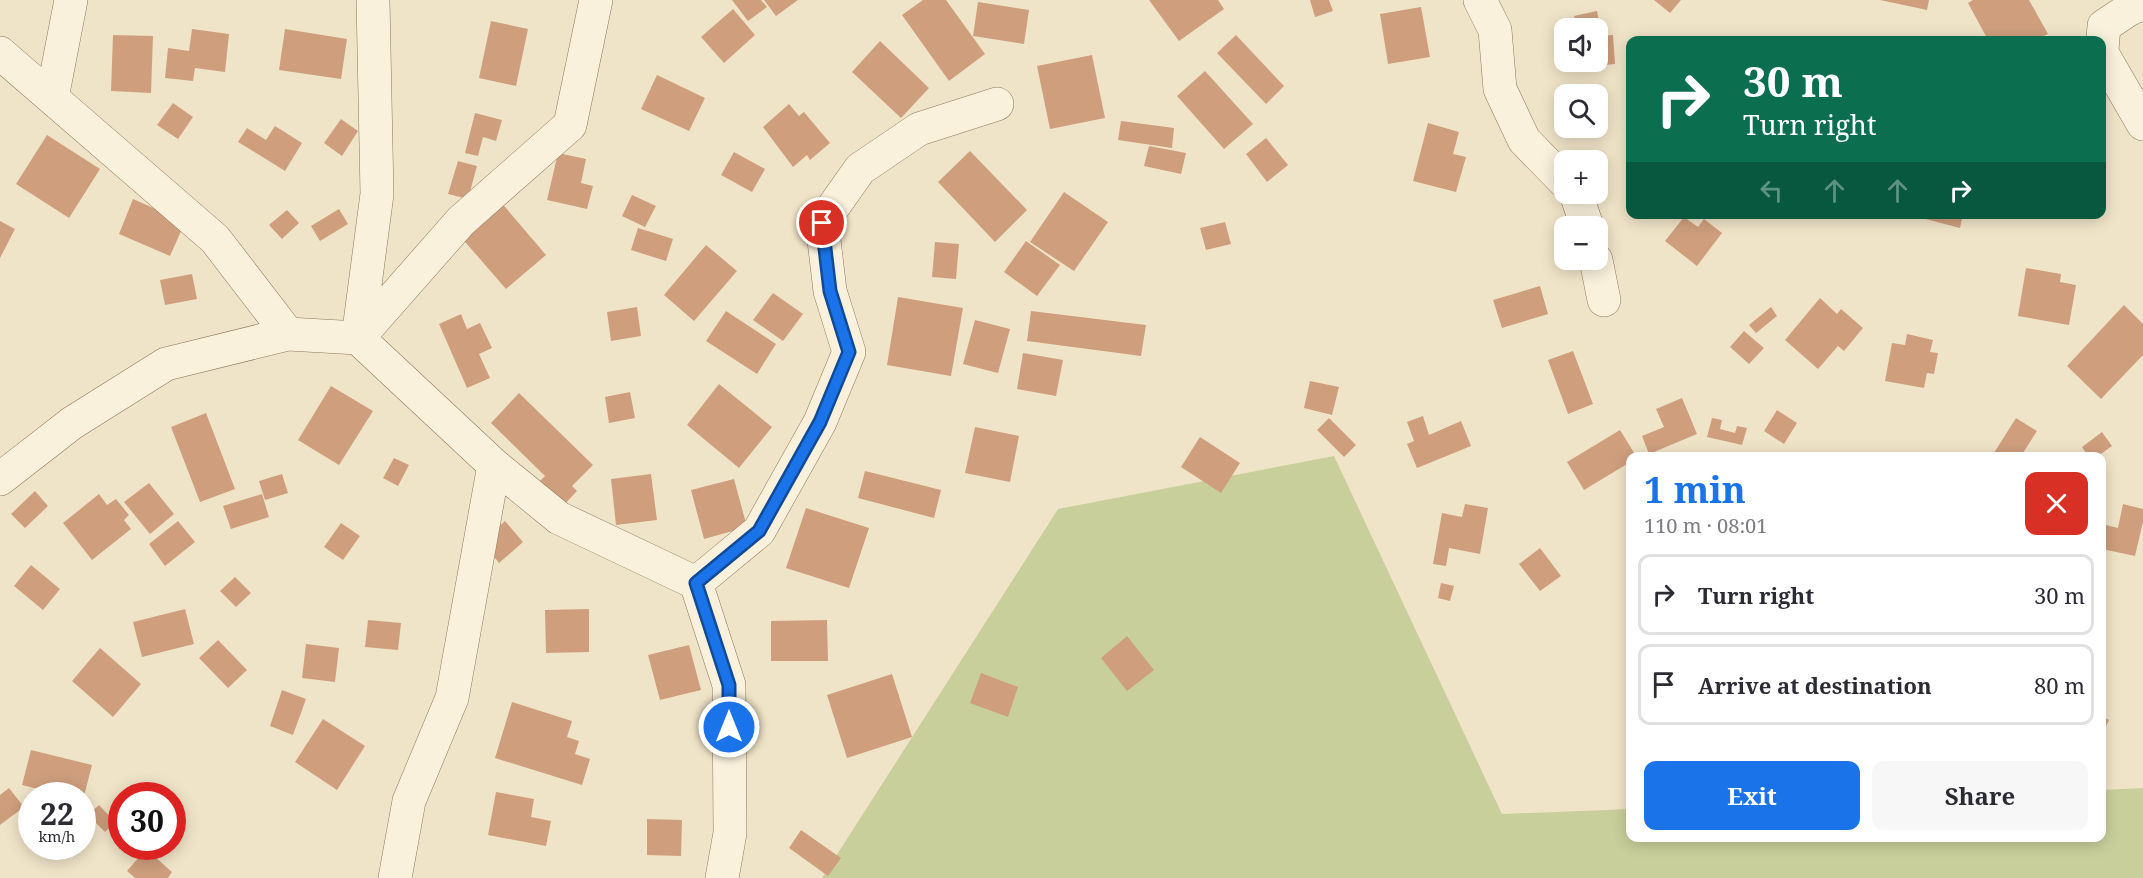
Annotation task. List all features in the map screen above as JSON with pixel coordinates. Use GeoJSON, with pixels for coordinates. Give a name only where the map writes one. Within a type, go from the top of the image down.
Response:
{"type":"FeatureCollection","features":[{"type":"Feature","properties":{"kind":"street"},"geometry":{"type":"LineString","coordinates":[[52,98],[71,0]]}},
{"type":"Feature","properties":{"kind":"street"},"geometry":{"type":"LineString","coordinates":[[358,338],[377,194],[373,0]]}},
{"type":"Feature","properties":{"kind":"street"},"geometry":{"type":"LineString","coordinates":[[358,338],[461,221],[570,125],[596,0]]}},
{"type":"Feature","properties":{"kind":"street"},"geometry":{"type":"LineString","coordinates":[[1480,0],[1495,30],[1500,89],[1524,140],[1554,171]]}},
{"type":"Feature","properties":{"kind":"street"},"geometry":{"type":"LineString","coordinates":[[2103,36],[2104,26],[2143,3]]}},
{"type":"Feature","properties":{"kind":"street"},"geometry":{"type":"LineString","coordinates":[[0,53],[215,239],[288,334]]}},
{"type":"Feature","properties":{"kind":"street"},"geometry":{"type":"LineString","coordinates":[[2106,59],[2143,124]]}},
{"type":"Feature","properties":{"kind":"street"},"geometry":{"type":"LineString","coordinates":[[696,583],[759,531],[820,422],[849,352],[830,291],[822,223],[860,169],[919,129],[997,104]]}},
{"type":"Feature","properties":{"kind":"street"},"geometry":{"type":"LineString","coordinates":[[1598,270],[1604,300]]}},
{"type":"Feature","properties":{"kind":"street"},"geometry":{"type":"LineString","coordinates":[[0,479],[72,423],[166,364],[288,334],[358,338],[494,465],[559,518],[696,583],[729,685],[729,833],[722,878]]}},
{"type":"Feature","properties":{"kind":"street"},"geometry":{"type":"LineString","coordinates":[[395,878],[409,801],[452,699],[494,465]]}},
{"type":"Feature","properties":{"kind":"green space"},"geometry":{"type":"Polygon","coordinates":[[[1334,456],[1502,814],[1626,809],[1626,842],[2106,842],[2106,790],[2143,788],[2143,878],[822,878],[1058,509],[1334,456]]]}},
{"type":"Feature","properties":{"kind":"building"},"geometry":{"type":"Polygon","coordinates":[[[732,0],[761,0],[767,7],[748,21],[732,0]]]}},
{"type":"Feature","properties":{"kind":"building"},"geometry":{"type":"Polygon","coordinates":[[[764,0],[798,0],[776,16],[764,0]]]}},
{"type":"Feature","properties":{"kind":"building"},"geometry":{"type":"Polygon","coordinates":[[[923,0],[946,0],[985,54],[949,81],[902,15],[923,0]]]}},
{"type":"Feature","properties":{"kind":"building"},"geometry":{"type":"Polygon","coordinates":[[[1149,0],[1218,0],[1224,9],[1179,41],[1149,0]]]}},
{"type":"Feature","properties":{"kind":"building"},"geometry":{"type":"Polygon","coordinates":[[[1310,0],[1329,0],[1333,11],[1315,17],[1310,0]]]}},
{"type":"Feature","properties":{"kind":"building"},"geometry":{"type":"Polygon","coordinates":[[[1654,0],[1681,0],[1670,13],[1654,0]]]}},
{"type":"Feature","properties":{"kind":"building"},"geometry":{"type":"Polygon","coordinates":[[[1880,0],[1929,0],[1927,10],[1880,0]]]}},
{"type":"Feature","properties":{"kind":"building"},"geometry":{"type":"Polygon","coordinates":[[[1973,0],[2029,0],[2048,34],[2044,36],[1986,36],[1968,3],[1973,0]]]}},
{"type":"Feature","properties":{"kind":"building"},"geometry":{"type":"Polygon","coordinates":[[[978,2],[1029,10],[1024,44],[973,36],[978,2]]]}},
{"type":"Feature","properties":{"kind":"building"},"geometry":{"type":"Polygon","coordinates":[[[1421,7],[1430,57],[1388,64],[1380,14],[1421,7]]]}},
{"type":"Feature","properties":{"kind":"building"},"geometry":{"type":"Polygon","coordinates":[[[733,9],[755,35],[724,63],[701,37],[733,9]]]}},
{"type":"Feature","properties":{"kind":"building"},"geometry":{"type":"Polygon","coordinates":[[[1597,11],[1598,18],[1574,18],[1574,16],[1597,11]]]}},
{"type":"Feature","properties":{"kind":"building"},"geometry":{"type":"Polygon","coordinates":[[[491,21],[528,29],[516,86],[479,78],[491,21]]]}},
{"type":"Feature","properties":{"kind":"building"},"geometry":{"type":"Polygon","coordinates":[[[192,29],[229,34],[225,72],[195,68],[193,81],[165,78],[168,48],[189,51],[192,29]]]}},
{"type":"Feature","properties":{"kind":"building"},"geometry":{"type":"Polygon","coordinates":[[[285,29],[347,39],[341,79],[279,70],[285,29]]]}},
{"type":"Feature","properties":{"kind":"building"},"geometry":{"type":"Polygon","coordinates":[[[113,35],[153,36],[151,93],[111,91],[113,35]]]}},
{"type":"Feature","properties":{"kind":"building"},"geometry":{"type":"Polygon","coordinates":[[[1236,35],[1284,86],[1266,104],[1217,53],[1236,35]]]}},
{"type":"Feature","properties":{"kind":"building"},"geometry":{"type":"Polygon","coordinates":[[[1608,35],[1613,35],[1615,64],[1608,65],[1608,35]]]}},
{"type":"Feature","properties":{"kind":"building"},"geometry":{"type":"Polygon","coordinates":[[[880,41],[929,88],[901,118],[852,72],[880,41]]]}},
{"type":"Feature","properties":{"kind":"building"},"geometry":{"type":"Polygon","coordinates":[[[1092,55],[1105,118],[1050,129],[1037,66],[1092,55]]]}},
{"type":"Feature","properties":{"kind":"building"},"geometry":{"type":"Polygon","coordinates":[[[1205,71],[1253,124],[1224,149],[1177,96],[1205,71]]]}},
{"type":"Feature","properties":{"kind":"building"},"geometry":{"type":"Polygon","coordinates":[[[657,75],[705,98],[689,131],[641,109],[657,75]]]}},
{"type":"Feature","properties":{"kind":"building"},"geometry":{"type":"Polygon","coordinates":[[[173,103],[193,117],[178,139],[157,125],[173,103]]]}},
{"type":"Feature","properties":{"kind":"building"},"geometry":{"type":"Polygon","coordinates":[[[789,104],[799,116],[804,112],[830,143],[810,160],[807,155],[793,167],[763,127],[789,104]]]}},
{"type":"Feature","properties":{"kind":"building"},"geometry":{"type":"Polygon","coordinates":[[[475,113],[502,120],[496,141],[483,137],[478,156],[465,153],[475,113]]]}},
{"type":"Feature","properties":{"kind":"building"},"geometry":{"type":"Polygon","coordinates":[[[341,119],[358,131],[342,156],[324,143],[341,119]]]}},
{"type":"Feature","properties":{"kind":"building"},"geometry":{"type":"Polygon","coordinates":[[[1121,121],[1174,128],[1172,148],[1118,140],[1121,121]]]}},
{"type":"Feature","properties":{"kind":"building"},"geometry":{"type":"Polygon","coordinates":[[[1428,123],[1459,132],[1453,154],[1466,157],[1456,192],[1413,181],[1428,123]]]}},
{"type":"Feature","properties":{"kind":"building"},"geometry":{"type":"Polygon","coordinates":[[[275,126],[302,143],[285,171],[238,142],[247,128],[266,140],[275,126]]]}},
{"type":"Feature","properties":{"kind":"building"},"geometry":{"type":"Polygon","coordinates":[[[47,135],[100,169],[69,218],[16,184],[47,135]]]}},
{"type":"Feature","properties":{"kind":"building"},"geometry":{"type":"Polygon","coordinates":[[[1266,138],[1288,165],[1267,182],[1246,154],[1266,138]]]}},
{"type":"Feature","properties":{"kind":"building"},"geometry":{"type":"Polygon","coordinates":[[[1149,146],[1186,153],[1181,174],[1144,166],[1149,146]]]}},
{"type":"Feature","properties":{"kind":"building"},"geometry":{"type":"Polygon","coordinates":[[[970,151],[1027,210],[995,242],[938,182],[970,151]]]}},
{"type":"Feature","properties":{"kind":"building"},"geometry":{"type":"Polygon","coordinates":[[[734,152],[765,169],[752,192],[721,175],[734,152]]]}},
{"type":"Feature","properties":{"kind":"building"},"geometry":{"type":"Polygon","coordinates":[[[558,153],[586,159],[581,183],[593,186],[587,209],[547,200],[558,153]]]}},
{"type":"Feature","properties":{"kind":"building"},"geometry":{"type":"Polygon","coordinates":[[[458,161],[477,166],[468,199],[448,194],[458,161]]]}},
{"type":"Feature","properties":{"kind":"building"},"geometry":{"type":"Polygon","coordinates":[[[1064,192],[1108,222],[1074,271],[1030,242],[1064,192]]]}},
{"type":"Feature","properties":{"kind":"building"},"geometry":{"type":"Polygon","coordinates":[[[632,195],[656,206],[645,227],[622,216],[632,195]]]}},
{"type":"Feature","properties":{"kind":"building"},"geometry":{"type":"Polygon","coordinates":[[[133,199],[185,222],[170,256],[119,234],[133,199]]]}},
{"type":"Feature","properties":{"kind":"building"},"geometry":{"type":"Polygon","coordinates":[[[500,201],[546,255],[506,289],[460,236],[500,201]]]}},
{"type":"Feature","properties":{"kind":"building"},"geometry":{"type":"Polygon","coordinates":[[[339,209],[348,224],[320,241],[311,226],[339,209]]]}},
{"type":"Feature","properties":{"kind":"building"},"geometry":{"type":"Polygon","coordinates":[[[287,210],[299,223],[282,239],[269,225],[287,210]]]}},
{"type":"Feature","properties":{"kind":"building"},"geometry":{"type":"Polygon","coordinates":[[[1682,219],[1687,219],[1698,227],[1704,219],[1722,233],[1697,266],[1665,241],[1682,219]]]}},
{"type":"Feature","properties":{"kind":"building"},"geometry":{"type":"Polygon","coordinates":[[[1926,219],[1962,219],[1960,228],[1926,219]]]}},
{"type":"Feature","properties":{"kind":"building"},"geometry":{"type":"Polygon","coordinates":[[[0,221],[15,229],[0,258],[0,221]]]}},
{"type":"Feature","properties":{"kind":"building"},"geometry":{"type":"Polygon","coordinates":[[[1225,222],[1231,244],[1206,250],[1200,228],[1225,222]]]}},
{"type":"Feature","properties":{"kind":"building"},"geometry":{"type":"Polygon","coordinates":[[[638,228],[673,239],[666,261],[631,250],[638,228]]]}},
{"type":"Feature","properties":{"kind":"building"},"geometry":{"type":"Polygon","coordinates":[[[1026,241],[1060,265],[1037,296],[1004,272],[1026,241]]]}},
{"type":"Feature","properties":{"kind":"building"},"geometry":{"type":"Polygon","coordinates":[[[935,242],[959,244],[956,279],[932,277],[935,242]]]}},
{"type":"Feature","properties":{"kind":"building"},"geometry":{"type":"Polygon","coordinates":[[[706,245],[737,271],[694,321],[664,295],[706,245]]]}},
{"type":"Feature","properties":{"kind":"building"},"geometry":{"type":"Polygon","coordinates":[[[2026,268],[2061,274],[2060,282],[2076,285],[2069,325],[2018,316],[2026,268]]]}},
{"type":"Feature","properties":{"kind":"building"},"geometry":{"type":"Polygon","coordinates":[[[192,274],[197,299],[165,305],[160,280],[192,274]]]}},
{"type":"Feature","properties":{"kind":"building"},"geometry":{"type":"Polygon","coordinates":[[[1540,286],[1548,314],[1502,328],[1493,300],[1540,286]]]}},
{"type":"Feature","properties":{"kind":"building"},"geometry":{"type":"Polygon","coordinates":[[[773,293],[803,314],[783,341],[753,320],[773,293]]]}},
{"type":"Feature","properties":{"kind":"building"},"geometry":{"type":"Polygon","coordinates":[[[898,297],[963,308],[951,376],[887,365],[898,297]]]}},
{"type":"Feature","properties":{"kind":"building"},"geometry":{"type":"Polygon","coordinates":[[[1820,298],[1837,314],[1841,309],[1863,328],[1844,351],[1838,346],[1818,369],[1785,340],[1820,298]]]}},
{"type":"Feature","properties":{"kind":"building"},"geometry":{"type":"Polygon","coordinates":[[[2124,305],[2143,324],[2143,355],[2101,399],[2067,366],[2124,305]]]}},
{"type":"Feature","properties":{"kind":"building"},"geometry":{"type":"Polygon","coordinates":[[[637,307],[641,336],[611,341],[607,312],[637,307]]]}},
{"type":"Feature","properties":{"kind":"building"},"geometry":{"type":"Polygon","coordinates":[[[1771,307],[1777,316],[1756,333],[1749,325],[1771,307]]]}},
{"type":"Feature","properties":{"kind":"building"},"geometry":{"type":"Polygon","coordinates":[[[726,311],[776,344],[757,374],[706,341],[726,311]]]}},
{"type":"Feature","properties":{"kind":"building"},"geometry":{"type":"Polygon","coordinates":[[[1031,311],[1146,325],[1141,356],[1027,341],[1031,311]]]}},
{"type":"Feature","properties":{"kind":"building"},"geometry":{"type":"Polygon","coordinates":[[[461,314],[467,329],[480,323],[492,348],[479,354],[490,378],[467,388],[439,324],[461,314]]]}},
{"type":"Feature","properties":{"kind":"building"},"geometry":{"type":"Polygon","coordinates":[[[975,320],[1010,329],[998,373],[963,364],[975,320]]]}},
{"type":"Feature","properties":{"kind":"building"},"geometry":{"type":"Polygon","coordinates":[[[1744,331],[1764,348],[1749,364],[1730,347],[1744,331]]]}},
{"type":"Feature","properties":{"kind":"building"},"geometry":{"type":"Polygon","coordinates":[[[1907,334],[1933,340],[1930,352],[1938,353],[1934,374],[1927,373],[1924,388],[1885,381],[1892,343],[1905,345],[1907,334]]]}},
{"type":"Feature","properties":{"kind":"building"},"geometry":{"type":"Polygon","coordinates":[[[1573,351],[1593,404],[1568,414],[1548,360],[1573,351]]]}},
{"type":"Feature","properties":{"kind":"building"},"geometry":{"type":"Polygon","coordinates":[[[1023,353],[1063,360],[1056,396],[1017,389],[1023,353]]]}},
{"type":"Feature","properties":{"kind":"building"},"geometry":{"type":"Polygon","coordinates":[[[1310,381],[1339,387],[1332,415],[1304,408],[1310,381]]]}},
{"type":"Feature","properties":{"kind":"building"},"geometry":{"type":"Polygon","coordinates":[[[719,384],[772,427],[739,468],[687,425],[719,384]]]}},
{"type":"Feature","properties":{"kind":"building"},"geometry":{"type":"Polygon","coordinates":[[[331,386],[373,411],[339,465],[298,440],[331,386]]]}},
{"type":"Feature","properties":{"kind":"building"},"geometry":{"type":"Polygon","coordinates":[[[630,392],[635,418],[609,423],[605,397],[630,392]]]}},
{"type":"Feature","properties":{"kind":"building"},"geometry":{"type":"Polygon","coordinates":[[[519,393],[593,465],[572,486],[577,491],[561,508],[536,485],[545,476],[491,423],[519,393]]]}},
{"type":"Feature","properties":{"kind":"building"},"geometry":{"type":"Polygon","coordinates":[[[1682,398],[1697,434],[1654,452],[1648,452],[1642,436],[1664,427],[1656,409],[1682,398]]]}},
{"type":"Feature","properties":{"kind":"building"},"geometry":{"type":"Polygon","coordinates":[[[1777,410],[1797,423],[1784,444],[1764,431],[1777,410]]]}},
{"type":"Feature","properties":{"kind":"building"},"geometry":{"type":"Polygon","coordinates":[[[206,413],[235,489],[200,502],[171,427],[206,413]]]}},
{"type":"Feature","properties":{"kind":"building"},"geometry":{"type":"Polygon","coordinates":[[[1423,416],[1429,435],[1461,421],[1471,446],[1417,468],[1407,444],[1414,441],[1407,422],[1423,416]]]}},
{"type":"Feature","properties":{"kind":"building"},"geometry":{"type":"Polygon","coordinates":[[[1329,418],[1356,445],[1344,457],[1317,430],[1329,418]]]}},
{"type":"Feature","properties":{"kind":"building"},"geometry":{"type":"Polygon","coordinates":[[[1712,418],[1722,420],[1720,429],[1735,433],[1737,426],[1747,428],[1742,445],[1707,437],[1712,418]]]}},
{"type":"Feature","properties":{"kind":"building"},"geometry":{"type":"Polygon","coordinates":[[[2016,418],[2037,431],[2024,452],[1995,452],[2016,418]]]}},
{"type":"Feature","properties":{"kind":"building"},"geometry":{"type":"Polygon","coordinates":[[[975,427],[1019,436],[1010,482],[965,473],[975,427]]]}},
{"type":"Feature","properties":{"kind":"building"},"geometry":{"type":"Polygon","coordinates":[[[1620,430],[1634,452],[1626,452],[1626,465],[1584,490],[1567,462],[1620,430]]]}},
{"type":"Feature","properties":{"kind":"building"},"geometry":{"type":"Polygon","coordinates":[[[2102,432],[2112,446],[2104,452],[2085,452],[2082,447],[2102,432]]]}},
{"type":"Feature","properties":{"kind":"building"},"geometry":{"type":"Polygon","coordinates":[[[1200,437],[1240,463],[1221,493],[1181,467],[1200,437]]]}},
{"type":"Feature","properties":{"kind":"building"},"geometry":{"type":"Polygon","coordinates":[[[394,458],[409,465],[398,486],[383,478],[394,458]]]}},
{"type":"Feature","properties":{"kind":"building"},"geometry":{"type":"Polygon","coordinates":[[[865,471],[941,490],[934,518],[858,498],[865,471]]]}},
{"type":"Feature","properties":{"kind":"building"},"geometry":{"type":"Polygon","coordinates":[[[282,474],[288,493],[265,500],[259,481],[282,474]]]}},
{"type":"Feature","properties":{"kind":"building"},"geometry":{"type":"Polygon","coordinates":[[[651,474],[657,520],[616,525],[611,479],[651,474]]]}},
{"type":"Feature","properties":{"kind":"building"},"geometry":{"type":"Polygon","coordinates":[[[734,479],[747,527],[704,539],[691,490],[734,479]]]}},
{"type":"Feature","properties":{"kind":"building"},"geometry":{"type":"Polygon","coordinates":[[[149,483],[174,514],[150,534],[124,502],[149,483]]]}},
{"type":"Feature","properties":{"kind":"building"},"geometry":{"type":"Polygon","coordinates":[[[35,491],[48,506],[25,528],[11,514],[35,491]]]}},
{"type":"Feature","properties":{"kind":"building"},"geometry":{"type":"Polygon","coordinates":[[[99,494],[107,505],[116,499],[129,515],[124,520],[131,529],[92,560],[63,523],[99,494]]]}},
{"type":"Feature","properties":{"kind":"building"},"geometry":{"type":"Polygon","coordinates":[[[262,494],[269,517],[231,529],[223,506],[262,494]]]}},
{"type":"Feature","properties":{"kind":"building"},"geometry":{"type":"Polygon","coordinates":[[[1465,504],[1488,508],[1480,554],[1449,548],[1446,566],[1433,564],[1442,513],[1462,517],[1465,504]]]}},
{"type":"Feature","properties":{"kind":"building"},"geometry":{"type":"Polygon","coordinates":[[[2123,504],[2143,509],[2143,522],[2135,556],[2106,550],[2106,525],[2118,528],[2123,504]]]}},
{"type":"Feature","properties":{"kind":"building"},"geometry":{"type":"Polygon","coordinates":[[[806,508],[869,528],[849,588],[786,568],[806,508]]]}},
{"type":"Feature","properties":{"kind":"building"},"geometry":{"type":"Polygon","coordinates":[[[178,521],[195,542],[165,566],[149,544],[178,521]]]}},
{"type":"Feature","properties":{"kind":"building"},"geometry":{"type":"Polygon","coordinates":[[[505,521],[523,542],[499,563],[482,542],[505,521]]]}},
{"type":"Feature","properties":{"kind":"building"},"geometry":{"type":"Polygon","coordinates":[[[341,523],[360,536],[343,560],[324,547],[341,523]]]}},
{"type":"Feature","properties":{"kind":"building"},"geometry":{"type":"Polygon","coordinates":[[[1540,548],[1561,576],[1540,591],[1519,564],[1540,548]]]}},
{"type":"Feature","properties":{"kind":"building"},"geometry":{"type":"Polygon","coordinates":[[[31,565],[60,589],[43,610],[14,586],[31,565]]]}},
{"type":"Feature","properties":{"kind":"building"},"geometry":{"type":"Polygon","coordinates":[[[235,577],[251,593],[236,607],[220,591],[235,577]]]}},
{"type":"Feature","properties":{"kind":"building"},"geometry":{"type":"Polygon","coordinates":[[[1441,583],[1454,586],[1450,601],[1438,598],[1441,583]]]}},
{"type":"Feature","properties":{"kind":"building"},"geometry":{"type":"Polygon","coordinates":[[[185,609],[194,644],[142,657],[133,622],[185,609]]]}},
{"type":"Feature","properties":{"kind":"building"},"geometry":{"type":"Polygon","coordinates":[[[589,609],[589,652],[546,653],[545,610],[589,609]]]}},
{"type":"Feature","properties":{"kind":"building"},"geometry":{"type":"Polygon","coordinates":[[[368,620],[401,623],[398,650],[365,647],[368,620]]]}},
{"type":"Feature","properties":{"kind":"building"},"geometry":{"type":"Polygon","coordinates":[[[827,620],[828,661],[771,661],[771,621],[827,620]]]}},
{"type":"Feature","properties":{"kind":"building"},"geometry":{"type":"Polygon","coordinates":[[[1127,636],[1154,670],[1127,691],[1101,658],[1127,636]]]}},
{"type":"Feature","properties":{"kind":"building"},"geometry":{"type":"Polygon","coordinates":[[[218,640],[247,670],[228,688],[199,658],[218,640]]]}},
{"type":"Feature","properties":{"kind":"building"},"geometry":{"type":"Polygon","coordinates":[[[306,644],[339,648],[335,682],[302,678],[306,644]]]}},
{"type":"Feature","properties":{"kind":"building"},"geometry":{"type":"Polygon","coordinates":[[[689,645],[701,690],[660,700],[648,655],[689,645]]]}},
{"type":"Feature","properties":{"kind":"building"},"geometry":{"type":"Polygon","coordinates":[[[100,648],[141,684],[113,717],[72,681],[100,648]]]}},
{"type":"Feature","properties":{"kind":"building"},"geometry":{"type":"Polygon","coordinates":[[[981,673],[1018,687],[1008,717],[970,703],[981,673]]]}},
{"type":"Feature","properties":{"kind":"building"},"geometry":{"type":"Polygon","coordinates":[[[892,674],[912,737],[847,758],[827,695],[892,674]]]}},
{"type":"Feature","properties":{"kind":"building"},"geometry":{"type":"Polygon","coordinates":[[[282,690],[306,699],[293,735],[270,726],[282,690]]]}},
{"type":"Feature","properties":{"kind":"building"},"geometry":{"type":"Polygon","coordinates":[[[512,702],[572,721],[567,737],[579,741],[575,754],[590,759],[582,785],[495,758],[512,702]]]}},
{"type":"Feature","properties":{"kind":"building"},"geometry":{"type":"Polygon","coordinates":[[[323,719],[365,746],[337,790],[295,762],[323,719]]]}},
{"type":"Feature","properties":{"kind":"building"},"geometry":{"type":"Polygon","coordinates":[[[31,750],[92,765],[88,782],[23,782],[31,750]]]}},
{"type":"Feature","properties":{"kind":"building"},"geometry":{"type":"Polygon","coordinates":[[[9,788],[18,799],[18,812],[0,825],[0,795],[9,788]]]}},
{"type":"Feature","properties":{"kind":"building"},"geometry":{"type":"Polygon","coordinates":[[[496,792],[534,799],[531,817],[551,821],[546,846],[488,835],[496,792]]]}},
{"type":"Feature","properties":{"kind":"building"},"geometry":{"type":"Polygon","coordinates":[[[99,805],[108,815],[108,829],[105,832],[96,823],[96,808],[99,805]]]}},
{"type":"Feature","properties":{"kind":"building"},"geometry":{"type":"Polygon","coordinates":[[[647,819],[682,820],[681,856],[647,855],[647,819]]]}},
{"type":"Feature","properties":{"kind":"building"},"geometry":{"type":"Polygon","coordinates":[[[801,830],[841,858],[828,876],[789,848],[801,830]]]}},
{"type":"Feature","properties":{"kind":"building"},"geometry":{"type":"Polygon","coordinates":[[[136,860],[158,860],[172,872],[168,878],[135,878],[127,871],[136,860]]]}},
{"type":"Feature","properties":{"kind":"route"},"geometry":{"type":"LineString","coordinates":[[729,727],[729,685],[696,583],[759,531],[820,422],[849,352],[830,291],[822,223]]}}]}
